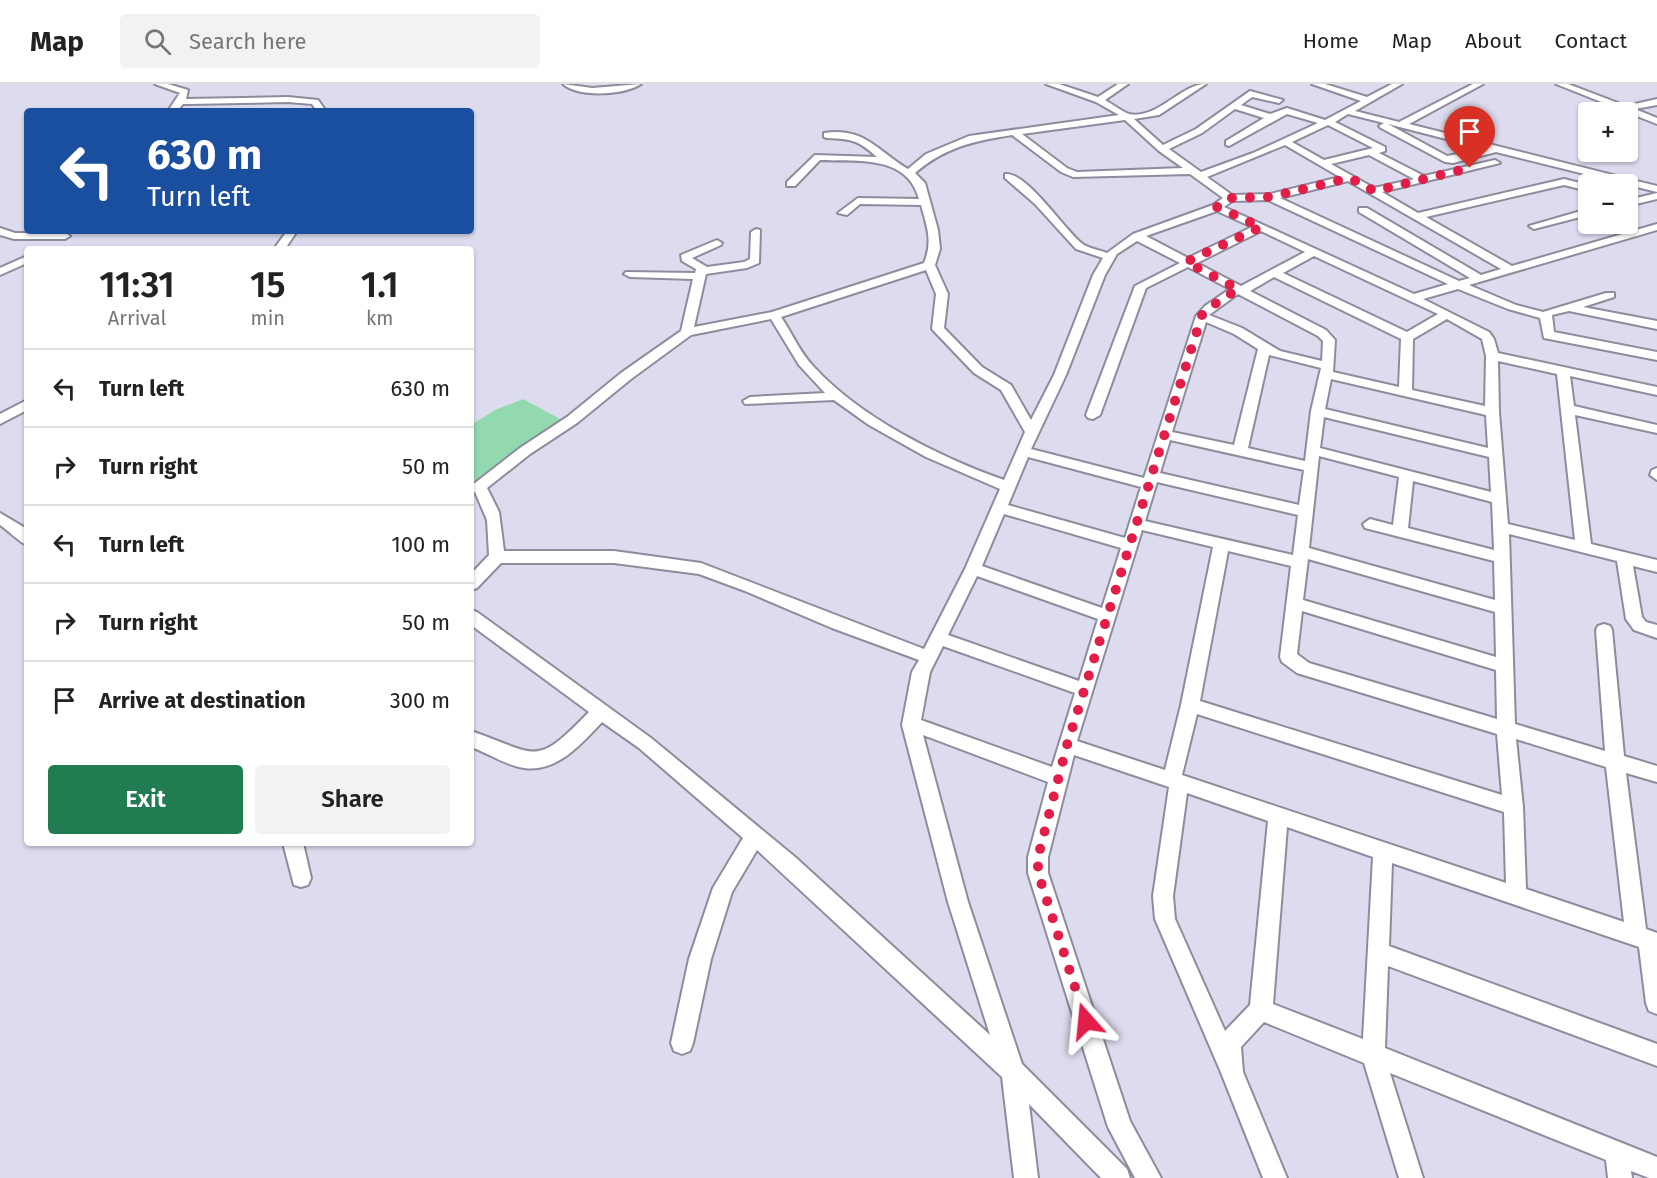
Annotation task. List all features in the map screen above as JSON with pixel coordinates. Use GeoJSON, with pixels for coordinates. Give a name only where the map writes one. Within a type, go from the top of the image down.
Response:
{"type":"FeatureCollection","features":[{"type":"Feature","properties":{"kind":"street"},"geometry":{"type":"LineString","coordinates":[[159,84],[185,92],[175,108]]}},
{"type":"Feature","properties":{"kind":"street"},"geometry":{"type":"LineString","coordinates":[[567,84],[573,88],[597,91],[637,84]]}},
{"type":"Feature","properties":{"kind":"street"},"geometry":{"type":"LineString","coordinates":[[1050,84],[1100,100],[1126,117],[1162,149],[1196,173],[1223,202],[1261,227],[1447,314],[1485,335],[1488,339],[1492,356],[1494,454],[1501,527],[1506,729],[1516,894]]}},
{"type":"Feature","properties":{"kind":"street"},"geometry":{"type":"LineString","coordinates":[[1100,100],[1124,84]]}},
{"type":"Feature","properties":{"kind":"street"},"geometry":{"type":"LineString","coordinates":[[909,173],[929,156],[972,138],[1156,113],[1202,84]]}},
{"type":"Feature","properties":{"kind":"street"},"geometry":{"type":"LineString","coordinates":[[1316,84],[1367,100]]}},
{"type":"Feature","properties":{"kind":"street"},"geometry":{"type":"LineString","coordinates":[[1015,133],[1064,170],[1076,175],[1196,173],[1256,155],[1327,122],[1398,84]]}},
{"type":"Feature","properties":{"kind":"street"},"geometry":{"type":"LineString","coordinates":[[1402,124],[1479,84]]}},
{"type":"Feature","properties":{"kind":"street"},"geometry":{"type":"LineString","coordinates":[[1560,84],[1607,102]]}},
{"type":"Feature","properties":{"kind":"street"},"geometry":{"type":"LineString","coordinates":[[1162,149],[1199,131],[1251,94],[1280,100]]}},
{"type":"Feature","properties":{"kind":"street"},"geometry":{"type":"LineString","coordinates":[[180,102],[206,99],[234,101],[300,99],[315,102],[320,108]]}},
{"type":"Feature","properties":{"kind":"street"},"geometry":{"type":"LineString","coordinates":[[1638,106],[1657,102]]}},
{"type":"Feature","properties":{"kind":"street"},"geometry":{"type":"LineString","coordinates":[[1235,106],[1271,117]]}},
{"type":"Feature","properties":{"kind":"street"},"geometry":{"type":"LineString","coordinates":[[1229,143],[1271,117],[1287,111],[1327,122],[1382,149],[1323,163]]}},
{"type":"Feature","properties":{"kind":"street"},"geometry":{"type":"LineString","coordinates":[[1346,111],[1372,120],[1440,157],[1470,168]]}},
{"type":"Feature","properties":{"kind":"street"},"geometry":{"type":"LineString","coordinates":[[1638,114],[1657,121]]}},
{"type":"Feature","properties":{"kind":"street"},"geometry":{"type":"LineString","coordinates":[[1372,120],[1402,124],[1657,189]]}},
{"type":"Feature","properties":{"kind":"street"},"geometry":{"type":"LineString","coordinates":[[1199,131],[1209,135]]}},
{"type":"Feature","properties":{"kind":"street"},"geometry":{"type":"LineString","coordinates":[[827,135],[861,139],[886,160],[909,173],[920,183],[933,230],[935,249],[929,265],[942,294],[938,329],[978,370],[1006,388],[1032,432]]}},
{"type":"Feature","properties":{"kind":"street"},"geometry":{"type":"LineString","coordinates":[[1219,139],[1256,155]]}},
{"type":"Feature","properties":{"kind":"street"},"geometry":{"type":"LineString","coordinates":[[1284,141],[1511,270]]}},
{"type":"Feature","properties":{"kind":"street"},"geometry":{"type":"LineString","coordinates":[[1453,160],[1500,148]]}},
{"type":"Feature","properties":{"kind":"street"},"geometry":{"type":"LineString","coordinates":[[1371,152],[1423,180]]}},
{"type":"Feature","properties":{"kind":"street"},"geometry":{"type":"LineString","coordinates":[[790,184],[818,157],[886,160]]}},
{"type":"Feature","properties":{"kind":"street"},"geometry":{"type":"LineString","coordinates":[[1374,191],[1495,162]]}},
{"type":"Feature","properties":{"kind":"street"},"geometry":{"type":"LineString","coordinates":[[1008,176],[1039,202],[1080,247],[1109,257]]}},
{"type":"Feature","properties":{"kind":"street"},"geometry":{"type":"LineString","coordinates":[[1026,1178],[1012,1071],[958,902],[911,725],[921,672],[974,569],[1023,451],[1060,375],[1099,275],[1109,257],[1120,246],[1137,236],[1223,202],[1270,197],[1350,178]]}},
{"type":"Feature","properties":{"kind":"street"},"geometry":{"type":"LineString","coordinates":[[1419,216],[1564,182],[1578,186]]}},
{"type":"Feature","properties":{"kind":"street"},"geometry":{"type":"LineString","coordinates":[[1638,199],[1657,195]]}},
{"type":"Feature","properties":{"kind":"street"},"geometry":{"type":"LineString","coordinates":[[1270,197],[1459,285],[1512,307],[1546,316]]}},
{"type":"Feature","properties":{"kind":"street"},"geometry":{"type":"LineString","coordinates":[[843,213],[858,201],[924,202]]}},
{"type":"Feature","properties":{"kind":"street"},"geometry":{"type":"LineString","coordinates":[[1394,202],[1359,212],[1480,279]]}},
{"type":"Feature","properties":{"kind":"street"},"geometry":{"type":"LineString","coordinates":[[1534,226],[1578,215]]}},
{"type":"Feature","properties":{"kind":"street"},"geometry":{"type":"LineString","coordinates":[[1093,415],[1141,286],[1261,227]]}},
{"type":"Feature","properties":{"kind":"street"},"geometry":{"type":"LineString","coordinates":[[1413,298],[1657,227]]}},
{"type":"Feature","properties":{"kind":"street"},"geometry":{"type":"LineString","coordinates":[[0,231],[14,236],[51,234]]}},
{"type":"Feature","properties":{"kind":"street"},"geometry":{"type":"LineString","coordinates":[[630,274],[700,274],[747,265],[755,261],[756,232]]}},
{"type":"Feature","properties":{"kind":"street"},"geometry":{"type":"LineString","coordinates":[[48,246],[67,234]]}},
{"type":"Feature","properties":{"kind":"street"},"geometry":{"type":"LineString","coordinates":[[1137,236],[1327,336],[1327,370],[1318,411],[1288,657],[1303,668],[1657,774]]}},
{"type":"Feature","properties":{"kind":"street"},"geometry":{"type":"LineString","coordinates":[[687,332],[702,268],[686,259],[686,255],[717,243]]}},
{"type":"Feature","properties":{"kind":"street"},"geometry":{"type":"LineString","coordinates":[[1149,1178],[1120,1127],[1038,873],[1038,857],[1067,745],[1202,315],[1238,289],[1242,290],[1314,252]]}},
{"type":"Feature","properties":{"kind":"street"},"geometry":{"type":"LineString","coordinates":[[0,273],[24,261]]}},
{"type":"Feature","properties":{"kind":"street"},"geometry":{"type":"LineString","coordinates":[[497,557],[494,514],[490,502],[475,487],[572,420],[626,376],[687,332],[774,315],[929,265]]}},
{"type":"Feature","properties":{"kind":"street"},"geometry":{"type":"LineString","coordinates":[[1274,273],[1407,337]]}},
{"type":"Feature","properties":{"kind":"street"},"geometry":{"type":"LineString","coordinates":[[1546,316],[1548,313],[1610,296]]}},
{"type":"Feature","properties":{"kind":"street"},"geometry":{"type":"LineString","coordinates":[[1569,307],[1657,325]]}},
{"type":"Feature","properties":{"kind":"street"},"geometry":{"type":"LineString","coordinates":[[1407,337],[1447,314]]}},
{"type":"Feature","properties":{"kind":"street"},"geometry":{"type":"LineString","coordinates":[[774,315],[807,368],[834,396],[894,433],[977,477],[1009,487]]}},
{"type":"Feature","properties":{"kind":"street"},"geometry":{"type":"LineString","coordinates":[[1202,315],[1223,324],[1276,354],[1405,392],[1492,412]]}},
{"type":"Feature","properties":{"kind":"street"},"geometry":{"type":"LineString","coordinates":[[1546,316],[1548,335],[1657,356]]}},
{"type":"Feature","properties":{"kind":"street"},"geometry":{"type":"LineString","coordinates":[[1405,392],[1407,337]]}},
{"type":"Feature","properties":{"kind":"street"},"geometry":{"type":"LineString","coordinates":[[1240,451],[1265,347]]}},
{"type":"Feature","properties":{"kind":"street"},"geometry":{"type":"LineString","coordinates":[[1492,356],[1657,391]]}},
{"type":"Feature","properties":{"kind":"street"},"geometry":{"type":"LineString","coordinates":[[1563,372],[1584,548]]}},
{"type":"Feature","properties":{"kind":"street"},"geometry":{"type":"LineString","coordinates":[[750,401],[834,396]]}},
{"type":"Feature","properties":{"kind":"street"},"geometry":{"type":"LineString","coordinates":[[0,420],[24,406]]}},
{"type":"Feature","properties":{"kind":"street"},"geometry":{"type":"LineString","coordinates":[[1567,409],[1657,429]]}},
{"type":"Feature","properties":{"kind":"street"},"geometry":{"type":"LineString","coordinates":[[1318,411],[1494,454]]}},
{"type":"Feature","properties":{"kind":"street"},"geometry":{"type":"LineString","coordinates":[[1164,434],[1311,466]]}},
{"type":"Feature","properties":{"kind":"street"},"geometry":{"type":"LineString","coordinates":[[1313,450],[1498,499]]}},
{"type":"Feature","properties":{"kind":"street"},"geometry":{"type":"LineString","coordinates":[[1023,451],[1306,512]]}},
{"type":"Feature","properties":{"kind":"street"},"geometry":{"type":"LineString","coordinates":[[1400,531],[1406,475]]}},
{"type":"Feature","properties":{"kind":"street"},"geometry":{"type":"LineString","coordinates":[[1001,508],[1131,545]]}},
{"type":"Feature","properties":{"kind":"street"},"geometry":{"type":"LineString","coordinates":[[0,518],[24,533]]}},
{"type":"Feature","properties":{"kind":"street"},"geometry":{"type":"LineString","coordinates":[[1137,524],[1221,545],[1300,557],[1502,608]]}},
{"type":"Feature","properties":{"kind":"street"},"geometry":{"type":"LineString","coordinates":[[1370,524],[1501,557]]}},
{"type":"Feature","properties":{"kind":"street"},"geometry":{"type":"LineString","coordinates":[[1501,527],[1657,566]]}},
{"type":"Feature","properties":{"kind":"street"},"geometry":{"type":"LineString","coordinates":[[1221,545],[1176,781],[1163,896],[1165,919],[1232,1072],[1275,1178]]}},
{"type":"Feature","properties":{"kind":"street"},"geometry":{"type":"LineString","coordinates":[[474,581],[497,557],[614,557],[700,568],[838,624],[929,657]]}},
{"type":"Feature","properties":{"kind":"street"},"geometry":{"type":"LineString","coordinates":[[1624,558],[1634,619],[1641,626],[1657,632]]}},
{"type":"Feature","properties":{"kind":"street"},"geometry":{"type":"LineString","coordinates":[[974,569],[1108,616]]}},
{"type":"Feature","properties":{"kind":"street"},"geometry":{"type":"LineString","coordinates":[[1293,603],[1505,666]]}},
{"type":"Feature","properties":{"kind":"street"},"geometry":{"type":"LineString","coordinates":[[474,618],[645,742],[755,836],[1012,1071],[1118,1178]]}},
{"type":"Feature","properties":{"kind":"street"},"geometry":{"type":"LineString","coordinates":[[1604,630],[1614,762],[1657,1003]]}},
{"type":"Feature","properties":{"kind":"street"},"geometry":{"type":"LineString","coordinates":[[939,638],[1084,690]]}},
{"type":"Feature","properties":{"kind":"street"},"geometry":{"type":"LineString","coordinates":[[1190,705],[1512,807]]}},
{"type":"Feature","properties":{"kind":"street"},"geometry":{"type":"LineString","coordinates":[[474,740],[524,760],[543,760],[560,751],[601,711]]}},
{"type":"Feature","properties":{"kind":"street"},"geometry":{"type":"LineString","coordinates":[[911,725],[933,730],[1059,778]]}},
{"type":"Feature","properties":{"kind":"street"},"geometry":{"type":"LineString","coordinates":[[1067,745],[1516,894],[1647,940]]}},
{"type":"Feature","properties":{"kind":"street"},"geometry":{"type":"LineString","coordinates":[[1232,1072],[1229,1044],[1246,1023],[1261,1010],[1278,815]]}},
{"type":"Feature","properties":{"kind":"street"},"geometry":{"type":"LineString","coordinates":[[682,1043],[700,959],[723,888],[755,836]]}},
{"type":"Feature","properties":{"kind":"street"},"geometry":{"type":"LineString","coordinates":[[294,846],[302,878]]}},
{"type":"Feature","properties":{"kind":"street"},"geometry":{"type":"LineString","coordinates":[[1383,850],[1372,1055],[1411,1178]]}},
{"type":"Feature","properties":{"kind":"street"},"geometry":{"type":"LineString","coordinates":[[1378,952],[1657,1055]]}},
{"type":"Feature","properties":{"kind":"street"},"geometry":{"type":"LineString","coordinates":[[1261,1010],[1657,1169]]}},
{"type":"Feature","properties":{"kind":"street"},"geometry":{"type":"LineString","coordinates":[[1617,1153],[1620,1178]]}},
{"type":"Feature","properties":{"kind":"green space"},"geometry":{"type":"Polygon","coordinates":[[[523,399],[562,420],[474,482],[474,423],[495,410],[523,399]]]}},
{"type":"Feature","properties":{"kind":"route"},"geometry":{"type":"LineString","coordinates":[[1086,1021],[1038,873],[1038,857],[1067,745],[1202,315],[1238,289],[1186,262],[1261,227],[1217,207],[1230,198],[1270,197],[1350,178],[1374,191],[1470,168]]}}]}
